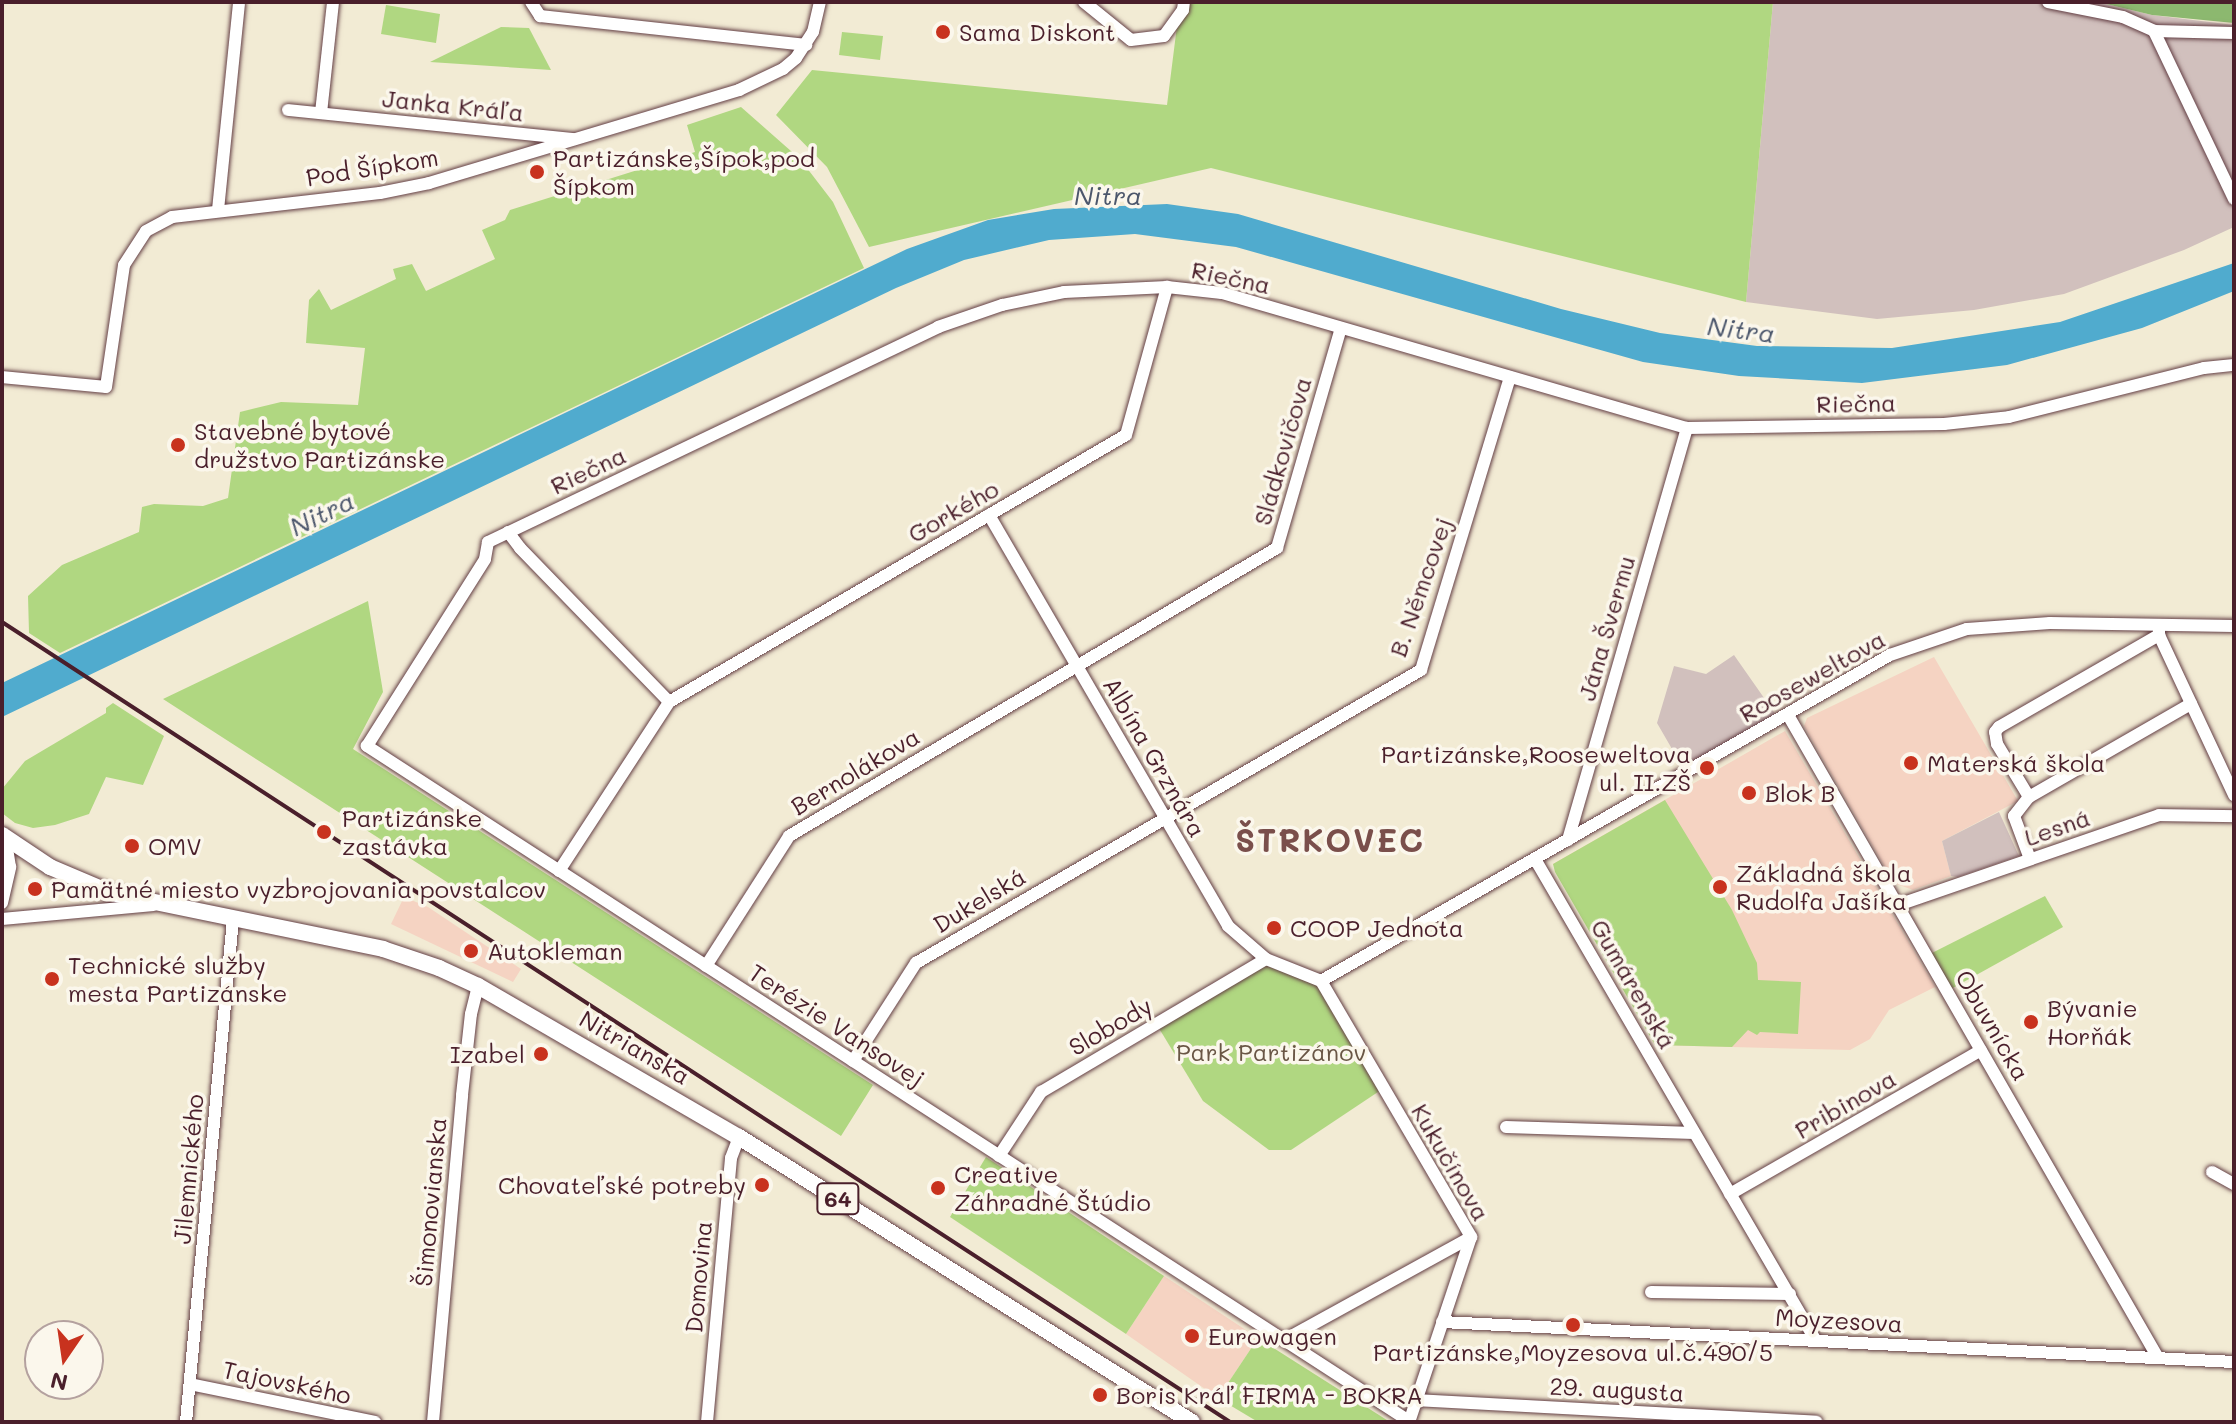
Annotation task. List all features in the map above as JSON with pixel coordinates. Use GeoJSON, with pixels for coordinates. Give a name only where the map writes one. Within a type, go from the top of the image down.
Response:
{"type":"FeatureCollection","features":[{"type":"Feature","properties":{"kind":"main road","name":"Nitrianska"},"geometry":{"type":"LineString","coordinates":[[3,836],[68,876],[156,905],[383,949],[439,968],[478,986],[739,1137],[1192,1422]]}},
{"type":"Feature","properties":{"kind":"street"},"geometry":{"type":"LineString","coordinates":[[321,113],[333,2]]}},
{"type":"Feature","properties":{"kind":"street"},"geometry":{"type":"LineString","coordinates":[[531,2],[540,16],[806,45]]}},
{"type":"Feature","properties":{"kind":"street","name":"Pod Šípkom"},"geometry":{"type":"LineString","coordinates":[[2,377],[106,387],[112,364],[119,280],[136,241],[146,231],[172,217],[380,193],[500,164],[739,90],[783,69],[806,45],[820,2]]}},
{"type":"Feature","properties":{"kind":"street"},"geometry":{"type":"LineString","coordinates":[[1084,2],[1131,40],[1164,36],[1183,10],[1184,2]]}},
{"type":"Feature","properties":{"kind":"street"},"geometry":{"type":"LineString","coordinates":[[2048,2],[2123,17],[2154,31],[2234,33]]}},
{"type":"Feature","properties":{"kind":"street"},"geometry":{"type":"LineString","coordinates":[[218,210],[239,4]]}},
{"type":"Feature","properties":{"kind":"street"},"geometry":{"type":"LineString","coordinates":[[2154,31],[2234,199]]}},
{"type":"Feature","properties":{"kind":"street","name":"Janka Kráľa"},"geometry":{"type":"LineString","coordinates":[[288,110],[582,140]]}},
{"type":"Feature","properties":{"kind":"street","name":"Riečna"},"geometry":{"type":"LineString","coordinates":[[367,746],[485,559],[488,542],[969,315],[1064,292],[1167,287],[1222,293],[1687,428],[1944,424],[2009,417],[2204,368],[2234,365]]}},
{"type":"Feature","properties":{"kind":"street","name":"Gorkého"},"geometry":{"type":"LineString","coordinates":[[559,871],[669,702],[1126,435],[1167,287]]}},
{"type":"Feature","properties":{"kind":"street","name":"Sládkovičova"},"geometry":{"type":"LineString","coordinates":[[1077,666],[1277,548],[1341,328]]}},
{"type":"Feature","properties":{"kind":"street","name":"B. Němcovej"},"geometry":{"type":"LineString","coordinates":[[1164,816],[1421,670],[1510,377]]}},
{"type":"Feature","properties":{"kind":"street","name":"Jána Švermu"},"geometry":{"type":"LineString","coordinates":[[1568,840],[1687,428]]}},
{"type":"Feature","properties":{"kind":"street","name":"Albína Grznára"},"geometry":{"type":"LineString","coordinates":[[989,515],[1228,926],[1266,959],[1321,981]]}},
{"type":"Feature","properties":{"kind":"street"},"geometry":{"type":"LineString","coordinates":[[508,532],[669,702]]}},
{"type":"Feature","properties":{"kind":"street","name":"Rooseweltova"},"geometry":{"type":"LineString","coordinates":[[1321,981],[1890,655],[1967,629],[2050,623],[2159,630],[2234,626]]}},
{"type":"Feature","properties":{"kind":"street"},"geometry":{"type":"LineString","coordinates":[[2029,797],[1997,744],[1995,732],[2159,630],[2234,795]]}},
{"type":"Feature","properties":{"kind":"street","name":"Bernolákova"},"geometry":{"type":"LineString","coordinates":[[706,966],[789,836],[1077,666]]}},
{"type":"Feature","properties":{"kind":"street"},"geometry":{"type":"LineString","coordinates":[[2030,859],[2014,816],[2029,797],[2191,704]]}},
{"type":"Feature","properties":{"kind":"street","name":"Obuvnícka"},"geometry":{"type":"LineString","coordinates":[[1788,715],[2158,1358]]}},
{"type":"Feature","properties":{"kind":"street","name":"Terézie Vansovej"},"geometry":{"type":"LineString","coordinates":[[367,746],[1409,1422]]}},
{"type":"Feature","properties":{"kind":"street","name":"Lesná"},"geometry":{"type":"LineString","coordinates":[[1898,905],[2159,815],[2234,816]]}},
{"type":"Feature","properties":{"kind":"street","name":"Dukelská"},"geometry":{"type":"LineString","coordinates":[[853,1061],[916,963],[1164,816]]}},
{"type":"Feature","properties":{"kind":"street"},"geometry":{"type":"LineString","coordinates":[[2,903],[10,867],[3,836]]}},
{"type":"Feature","properties":{"kind":"street","name":"Gumárenská"},"geometry":{"type":"LineString","coordinates":[[1535,859],[1816,1341]]}},
{"type":"Feature","properties":{"kind":"street"},"geometry":{"type":"LineString","coordinates":[[2,919],[156,905]]}},
{"type":"Feature","properties":{"kind":"street","name":"Jilemnického"},"geometry":{"type":"LineString","coordinates":[[186,1422],[233,919]]}},
{"type":"Feature","properties":{"kind":"street","name":"Slobody"},"geometry":{"type":"LineString","coordinates":[[999,1156],[1041,1092],[1266,959]]}},
{"type":"Feature","properties":{"kind":"street","name":"Kukučínova"},"geometry":{"type":"LineString","coordinates":[[1321,981],[1471,1237],[1409,1422]]}},
{"type":"Feature","properties":{"kind":"street","name":"Šimonovianska"},"geometry":{"type":"LineString","coordinates":[[433,1422],[462,1095],[471,1014],[478,986]]}},
{"type":"Feature","properties":{"kind":"street","name":"Pribinova"},"geometry":{"type":"LineString","coordinates":[[1730,1194],[1981,1050]]}},
{"type":"Feature","properties":{"kind":"street"},"geometry":{"type":"LineString","coordinates":[[1506,1127],[1694,1133]]}},
{"type":"Feature","properties":{"kind":"street","name":"Domovina"},"geometry":{"type":"LineString","coordinates":[[707,1422],[731,1158],[739,1137]]}},
{"type":"Feature","properties":{"kind":"street"},"geometry":{"type":"LineString","coordinates":[[2212,1172],[2234,1184]]}},
{"type":"Feature","properties":{"kind":"street"},"geometry":{"type":"LineString","coordinates":[[1284,1340],[1471,1237]]}},
{"type":"Feature","properties":{"kind":"street"},"geometry":{"type":"LineString","coordinates":[[1651,1292],[1790,1294]]}},
{"type":"Feature","properties":{"kind":"street","name":"Moyzesova"},"geometry":{"type":"LineString","coordinates":[[1442,1322],[2234,1362]]}},
{"type":"Feature","properties":{"kind":"street","name":"Tajovského"},"geometry":{"type":"LineString","coordinates":[[190,1384],[375,1422]]}},
{"type":"Feature","properties":{"kind":"street","name":"29. augusta"},"geometry":{"type":"LineString","coordinates":[[1416,1400],[1816,1422]]}},
{"type":"Feature","properties":{"kind":"shaded area"},"geometry":{"type":"Polygon","coordinates":[[[1773,2],[2098,2],[2152,15],[2234,25],[2234,227],[2184,250],[2064,294],[1974,310],[1877,319],[1746,302],[1773,2]]]}},
{"type":"Feature","properties":{"kind":"shaded area"},"geometry":{"type":"Polygon","coordinates":[[[1734,655],[1776,715],[1683,768],[1657,723],[1674,666],[1706,674],[1734,655]]]}},
{"type":"Feature","properties":{"kind":"shaded area","name":"Materská škola"},"geometry":{"type":"Polygon","coordinates":[[[1934,657],[2018,801],[1942,841],[1951,876],[1913,890],[1894,883],[1804,726],[1807,718],[1934,657]]]}},
{"type":"Feature","properties":{"kind":"shaded area","name":"Základná škola Rudolfa Jašíka"},"geometry":{"type":"Polygon","coordinates":[[[1785,731],[1935,987],[1889,1010],[1870,1039],[1850,1050],[1655,1045],[1553,864],[1785,731]]]}},
{"type":"Feature","properties":{"kind":"shaded area"},"geometry":{"type":"Polygon","coordinates":[[[1999,812],[2019,856],[1958,877],[1951,876],[1942,841],[1999,812]]]}},
{"type":"Feature","properties":{"kind":"shaded area","name":"Autokleman"},"geometry":{"type":"Polygon","coordinates":[[[404,897],[428,907],[521,969],[513,982],[391,924],[404,897]]]}},
{"type":"Feature","properties":{"kind":"shaded area","name":"Eurowagen"},"geometry":{"type":"Polygon","coordinates":[[[1164,1276],[1258,1338],[1218,1398],[1126,1334],[1164,1276]]]}},
{"type":"Feature","properties":{"kind":"green space"},"geometry":{"type":"Polygon","coordinates":[[[1180,2],[1773,2],[1746,302],[1211,168],[869,247],[827,167],[776,115],[812,70],[1167,105],[1180,2]]]}},
{"type":"Feature","properties":{"kind":"green space"},"geometry":{"type":"Polygon","coordinates":[[[2098,2],[2234,2],[2234,23],[2152,15],[2098,2]]]}},
{"type":"Feature","properties":{"kind":"green space"},"geometry":{"type":"Polygon","coordinates":[[[386,5],[440,14],[436,43],[381,34],[386,5]]]}},
{"type":"Feature","properties":{"kind":"green space"},"geometry":{"type":"Polygon","coordinates":[[[501,27],[529,28],[551,70],[430,62],[501,27]]]}},
{"type":"Feature","properties":{"kind":"green space"},"geometry":{"type":"Polygon","coordinates":[[[842,32],[883,36],[880,60],[839,55],[842,32]]]}},
{"type":"Feature","properties":{"kind":"green space"},"geometry":{"type":"Polygon","coordinates":[[[741,107],[800,159],[833,202],[864,268],[60,653],[29,633],[28,596],[62,565],[139,532],[142,507],[154,504],[203,506],[228,498],[240,412],[281,402],[358,405],[365,348],[306,343],[309,300],[319,289],[331,310],[396,279],[393,269],[412,264],[426,291],[495,259],[482,230],[505,220],[510,210],[695,152],[687,125],[741,107]]]}},
{"type":"Feature","properties":{"kind":"green space"},"geometry":{"type":"Polygon","coordinates":[[[368,601],[383,692],[353,749],[873,1085],[841,1136],[163,699],[368,601]]]}},
{"type":"Feature","properties":{"kind":"green space"},"geometry":{"type":"Polygon","coordinates":[[[113,703],[164,736],[143,785],[106,777],[89,814],[55,825],[33,828],[15,823],[2,813],[2,789],[25,761],[106,713],[106,708],[113,703]]]}},
{"type":"Feature","properties":{"kind":"green space"},"geometry":{"type":"Polygon","coordinates":[[[1665,800],[1732,910],[1757,963],[1758,980],[1801,982],[1798,1034],[1760,1032],[1757,1035],[1748,1030],[1732,1047],[1655,1045],[1555,872],[1553,864],[1665,800]]]}},
{"type":"Feature","properties":{"kind":"green space"},"geometry":{"type":"Polygon","coordinates":[[[2045,896],[2063,927],[1942,994],[1922,958],[2045,896]]]}},
{"type":"Feature","properties":{"kind":"green space","name":"Park Partizánov"},"geometry":{"type":"Polygon","coordinates":[[[1266,959],[1321,981],[1384,1088],[1291,1150],[1269,1150],[1203,1101],[1157,1025],[1266,959]]]}},
{"type":"Feature","properties":{"kind":"green space"},"geometry":{"type":"Polygon","coordinates":[[[986,1157],[1164,1276],[1126,1334],[950,1217],[986,1157]]]}},
{"type":"Feature","properties":{"kind":"green space"},"geometry":{"type":"Polygon","coordinates":[[[1258,1338],[1390,1422],[1258,1422],[1218,1398],[1258,1338]]]}},
{"type":"Feature","properties":{"kind":"water"},"geometry":{"type":"Polygon","coordinates":[[[1167,204],[1238,214],[1561,309],[1660,333],[1757,346],[1892,348],[2060,322],[2234,263],[2234,291],[2142,328],[2007,365],[1862,383],[1739,376],[1643,362],[1236,247],[1135,234],[1049,240],[964,260],[896,288],[2,717],[2,683],[907,249],[988,220],[1054,209],[1167,204]]]}},
{"type":"Feature","properties":{"kind":"railway"},"geometry":{"type":"LineString","coordinates":[[2,622],[1230,1422]]}},
{"type":"Feature","properties":{"kind":"place","name":"Sama Diskont"},"geometry":{"type":"Point","coordinates":[943,32]}},
{"type":"Feature","properties":{"kind":"place","name":"Partizánske,Šípok,pod Šípkom"},"geometry":{"type":"Point","coordinates":[537,172]}},
{"type":"Feature","properties":{"kind":"place","name":"Stavebné bytové družstvo Partizánske"},"geometry":{"type":"Point","coordinates":[178,445]}},
{"type":"Feature","properties":{"kind":"place","name":"Materská škola"},"geometry":{"type":"Point","coordinates":[1911,763]}},
{"type":"Feature","properties":{"kind":"place","name":"Partizánske,Rooseweltova ul. II.ZŠ"},"geometry":{"type":"Point","coordinates":[1707,768]}},
{"type":"Feature","properties":{"kind":"place","name":"Blok B"},"geometry":{"type":"Point","coordinates":[1749,793]}},
{"type":"Feature","properties":{"kind":"place","name":"Partizánske zastávka"},"geometry":{"type":"Point","coordinates":[324,832]}},
{"type":"Feature","properties":{"kind":"place","name":"OMV"},"geometry":{"type":"Point","coordinates":[132,846]}},
{"type":"Feature","properties":{"kind":"place","name":"Základná škola Rudolfa Jašíka"},"geometry":{"type":"Point","coordinates":[1720,887]}},
{"type":"Feature","properties":{"kind":"place","name":"Pamätné miesto vyzbrojovania povstalcov"},"geometry":{"type":"Point","coordinates":[35,889]}},
{"type":"Feature","properties":{"kind":"place","name":"COOP Jednota"},"geometry":{"type":"Point","coordinates":[1274,928]}},
{"type":"Feature","properties":{"kind":"place","name":"Autokleman"},"geometry":{"type":"Point","coordinates":[471,951]}},
{"type":"Feature","properties":{"kind":"place","name":"Technické služby mesta Partizánske"},"geometry":{"type":"Point","coordinates":[52,979]}},
{"type":"Feature","properties":{"kind":"place","name":"Bývanie Horňák"},"geometry":{"type":"Point","coordinates":[2031,1022]}},
{"type":"Feature","properties":{"kind":"place","name":"Izabel"},"geometry":{"type":"Point","coordinates":[541,1054]}},
{"type":"Feature","properties":{"kind":"place","name":"Chovateľské potreby"},"geometry":{"type":"Point","coordinates":[762,1185]}},
{"type":"Feature","properties":{"kind":"place","name":"Creative Záhradné Štúdio"},"geometry":{"type":"Point","coordinates":[938,1188]}},
{"type":"Feature","properties":{"kind":"place","name":"Partizánske,Moyzesova ul.č.490/5"},"geometry":{"type":"Point","coordinates":[1573,1325]}},
{"type":"Feature","properties":{"kind":"place","name":"Eurowagen"},"geometry":{"type":"Point","coordinates":[1192,1336]}},
{"type":"Feature","properties":{"kind":"place","name":"Boris Kráľ FIRMA - BOKRA"},"geometry":{"type":"Point","coordinates":[1100,1395]}},
{"type":"Feature","properties":{"kind":"district","name":"ŠTRKOVEC"},"geometry":{"type":"Point","coordinates":[1330,839]}},
{"type":"Feature","properties":{"kind":"water label","name":"Nitra"},"geometry":{"type":"Point","coordinates":[1108,196]}},
{"type":"Feature","properties":{"kind":"water label","name":"Nitra"},"geometry":{"type":"Point","coordinates":[1741,330]}},
{"type":"Feature","properties":{"kind":"water label","name":"Nitra"},"geometry":{"type":"Point","coordinates":[322,514]}}]}
